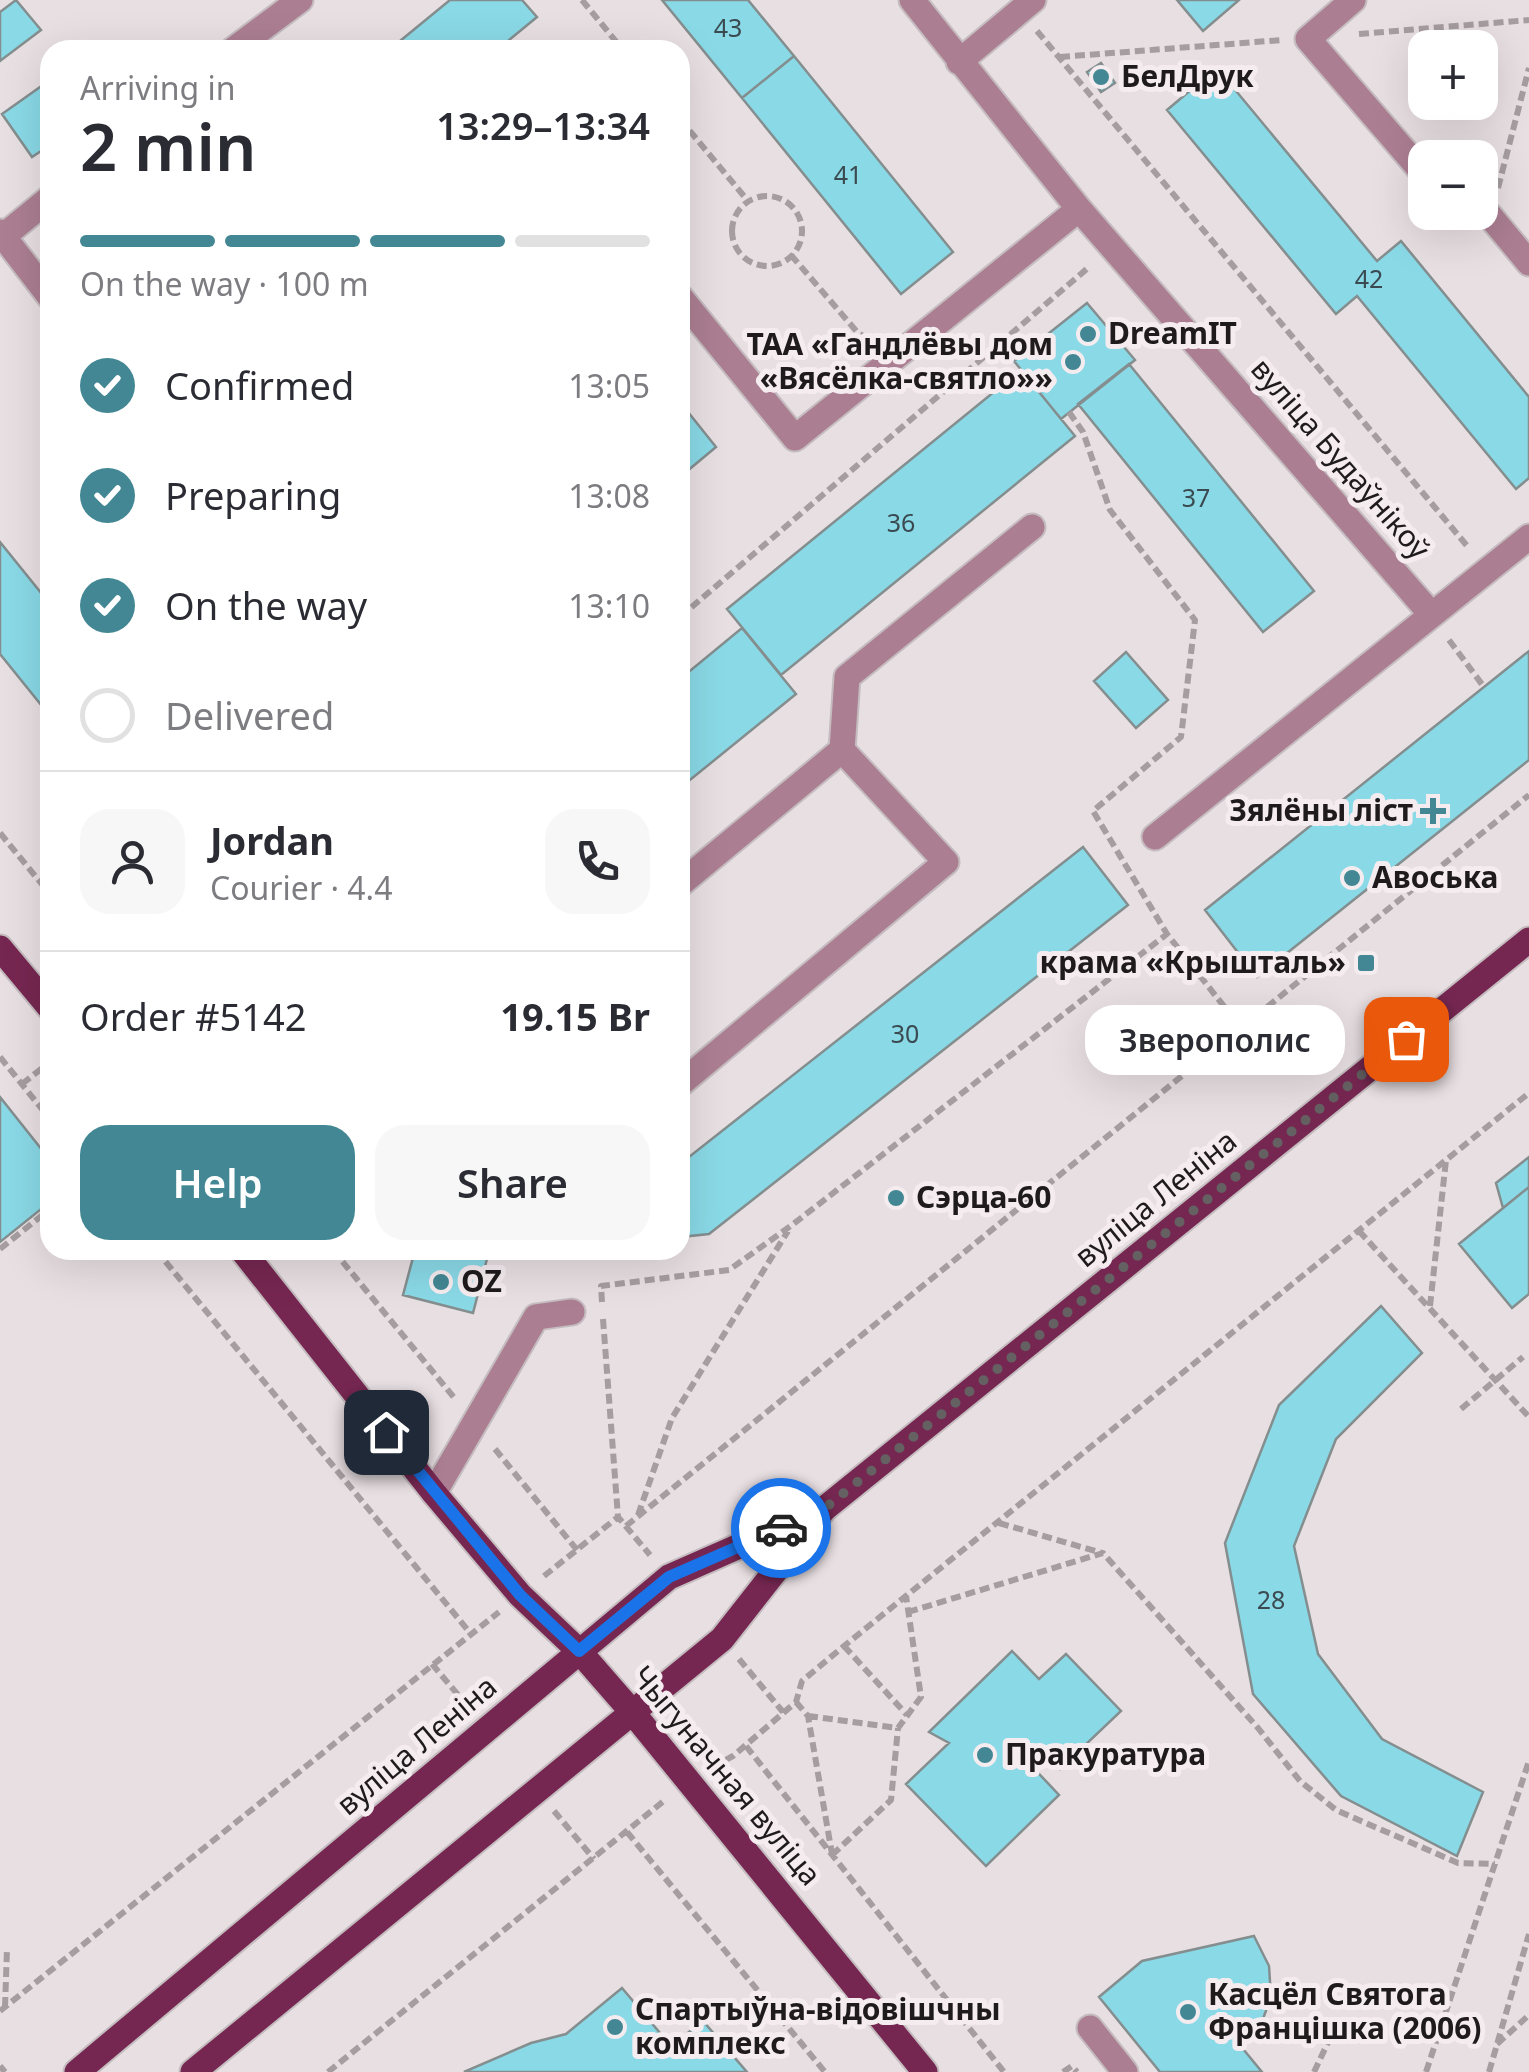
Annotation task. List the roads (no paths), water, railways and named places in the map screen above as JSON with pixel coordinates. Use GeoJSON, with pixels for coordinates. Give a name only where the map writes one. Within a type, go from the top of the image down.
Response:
{"type":"FeatureCollection","features":[{"type":"Feature","properties":{"kind":"main road","name":"вуліца Леніна"},"geometry":{"type":"LineString","coordinates":[[193,2072],[722,1639],[824,1509],[1529,940]]}},
{"type":"Feature","properties":{"kind":"main road"},"geometry":{"type":"LineString","coordinates":[[0,948],[40,996]]}},
{"type":"Feature","properties":{"kind":"main road","name":"Чыгуначная вуліца"},"geometry":{"type":"LineString","coordinates":[[250,1260],[434,1493],[520,1595],[579,1651],[633,1713],[924,2072]]}},
{"type":"Feature","properties":{"kind":"main road","name":"вуліца Леніна"},"geometry":{"type":"LineString","coordinates":[[77,2072],[669,1577],[824,1509]]}},
{"type":"Feature","properties":{"kind":"street"},"geometry":{"type":"LineString","coordinates":[[247,40],[300,0]]}},
{"type":"Feature","properties":{"kind":"street","name":"вуліца Будаўнікоў"},"geometry":{"type":"LineString","coordinates":[[912,0],[1079,209],[1431,614]]}},
{"type":"Feature","properties":{"kind":"street"},"geometry":{"type":"LineString","coordinates":[[1353,0],[1308,38],[1408,155]]}},
{"type":"Feature","properties":{"kind":"street"},"geometry":{"type":"LineString","coordinates":[[960,62],[1027,5]]}},
{"type":"Feature","properties":{"kind":"street"},"geometry":{"type":"LineString","coordinates":[[40,206],[1,236],[40,285]]}},
{"type":"Feature","properties":{"kind":"street"},"geometry":{"type":"LineString","coordinates":[[690,309],[795,438],[1079,209]]}},
{"type":"Feature","properties":{"kind":"street"},"geometry":{"type":"LineString","coordinates":[[1498,228],[1529,263]]}},
{"type":"Feature","properties":{"kind":"street"},"geometry":{"type":"LineString","coordinates":[[690,876],[842,750],[847,677],[1032,527]]}},
{"type":"Feature","properties":{"kind":"street"},"geometry":{"type":"LineString","coordinates":[[1156,837],[1529,537]]}},
{"type":"Feature","properties":{"kind":"street"},"geometry":{"type":"LineString","coordinates":[[690,1076],[946,862],[842,750]]}},
{"type":"Feature","properties":{"kind":"street"},"geometry":{"type":"LineString","coordinates":[[434,1493],[536,1317],[572,1312]]}},
{"type":"Feature","properties":{"kind":"street"},"geometry":{"type":"LineString","coordinates":[[1090,2028],[1126,2072]]}},
{"type":"Feature","properties":{"kind":"place","name":"БелДрук"},"geometry":{"type":"Point","coordinates":[1101,77]}},
{"type":"Feature","properties":{"kind":"place","name":"DreamIT"},"geometry":{"type":"Point","coordinates":[1088,334]}},
{"type":"Feature","properties":{"kind":"place","name":"ТАА «Гандлёвы дом «Вясёлка-святло»»"},"geometry":{"type":"Point","coordinates":[1073,362]}},
{"type":"Feature","properties":{"kind":"place","name":"Зялёны ліст"},"geometry":{"type":"Point","coordinates":[1433,811]}},
{"type":"Feature","properties":{"kind":"place","name":"Авоська"},"geometry":{"type":"Point","coordinates":[1352,878]}},
{"type":"Feature","properties":{"kind":"place","name":"крама «Крышталь»"},"geometry":{"type":"Point","coordinates":[1366,963]}},
{"type":"Feature","properties":{"kind":"place","name":"Зверополис"},"geometry":{"type":"Point","coordinates":[1406,1039]}},
{"type":"Feature","properties":{"kind":"place","name":"Сэрца-60"},"geometry":{"type":"Point","coordinates":[896,1198]}},
{"type":"Feature","properties":{"kind":"place","name":"OZ"},"geometry":{"type":"Point","coordinates":[441,1282]}},
{"type":"Feature","properties":{"kind":"place","name":"Пракуратура"},"geometry":{"type":"Point","coordinates":[985,1755]}},
{"type":"Feature","properties":{"kind":"place","name":"Касцёл Святога Францішка (2006)"},"geometry":{"type":"Point","coordinates":[1188,2012]}},
{"type":"Feature","properties":{"kind":"place","name":"Спартыўна-відовішчны комплекс"},"geometry":{"type":"Point","coordinates":[615,2027]}}]}
